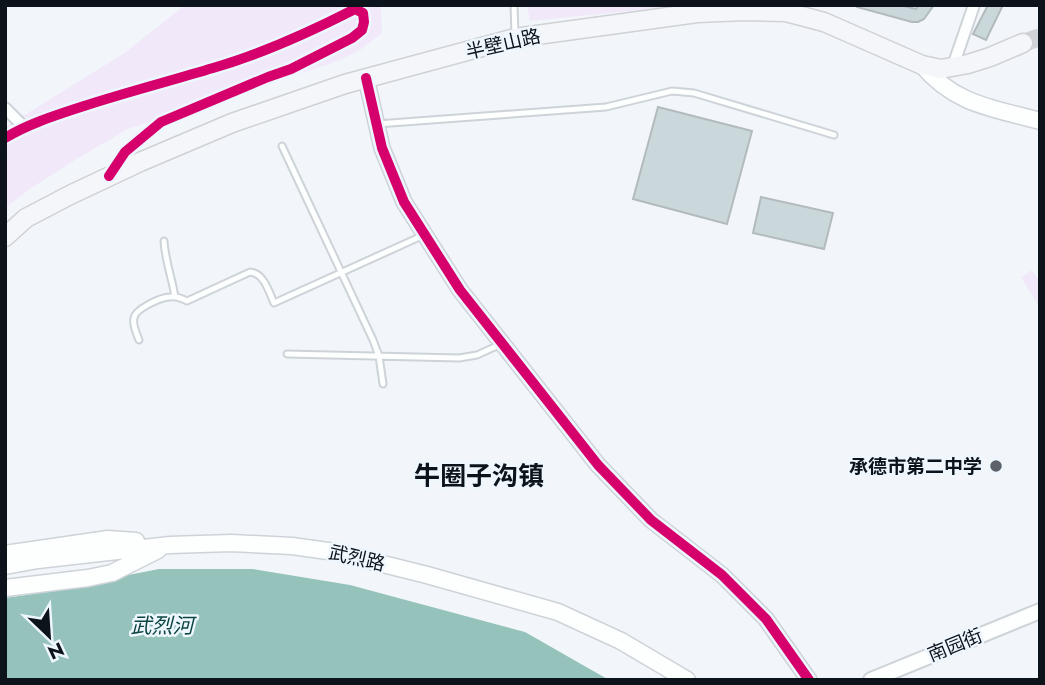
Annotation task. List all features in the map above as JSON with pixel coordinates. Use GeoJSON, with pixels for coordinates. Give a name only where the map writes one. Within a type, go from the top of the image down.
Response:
{"type":"FeatureCollection","features":[{"type":"Feature","properties":{"kind":"main road","name":"半壁山路"},"geometry":{"type":"LineString","coordinates":[[5,237],[26,218],[70,195],[232,123],[345,84],[515,38],[697,13],[745,11],[786,12],[824,22],[922,65],[941,69],[990,57],[1023,43]]}},
{"type":"Feature","properties":{"kind":"main road"},"geometry":{"type":"LineString","coordinates":[[922,65],[933,79],[967,101],[1040,121]]}},
{"type":"Feature","properties":{"kind":"main road"},"geometry":{"type":"LineString","coordinates":[[5,554],[108,539],[170,545]]}},
{"type":"Feature","properties":{"kind":"main road","name":"武烈路"},"geometry":{"type":"LineString","coordinates":[[5,566],[38,559],[170,545],[231,543],[292,546],[335,552],[558,612],[621,641],[687,680]]}},
{"type":"Feature","properties":{"kind":"main road"},"geometry":{"type":"LineString","coordinates":[[5,588],[112,573],[170,545]]}},
{"type":"Feature","properties":{"kind":"street"},"geometry":{"type":"LineString","coordinates":[[953,66],[974,5]]}},
{"type":"Feature","properties":{"kind":"street"},"geometry":{"type":"LineString","coordinates":[[5,138],[24,127],[107,99],[217,67],[310,32],[355,9],[363,13],[362,30],[352,38],[291,69],[161,122],[125,152],[110,177]]}},
{"type":"Feature","properties":{"kind":"street"},"geometry":{"type":"LineString","coordinates":[[366,78],[382,148],[404,202],[460,290],[598,465],[651,520],[722,575],[758,610],[809,680]]}},
{"type":"Feature","properties":{"kind":"street"},"geometry":{"type":"LineString","coordinates":[[5,108],[24,127]]}},
{"type":"Feature","properties":{"kind":"street","name":"南园街"},"geometry":{"type":"LineString","coordinates":[[871,680],[1040,611]]}},
{"type":"Feature","properties":{"kind":"lane"},"geometry":{"type":"LineString","coordinates":[[514,5],[515,38]]}},
{"type":"Feature","properties":{"kind":"lane"},"geometry":{"type":"LineString","coordinates":[[377,124],[606,107],[672,91],[694,93],[834,135]]}},
{"type":"Feature","properties":{"kind":"lane"},"geometry":{"type":"LineString","coordinates":[[282,146],[373,340],[379,356],[383,384]]}},
{"type":"Feature","properties":{"kind":"lane"},"geometry":{"type":"LineString","coordinates":[[139,340],[133,322],[138,310],[168,296],[187,301],[254,272],[260,274],[274,303],[424,235]]}},
{"type":"Feature","properties":{"kind":"lane"},"geometry":{"type":"LineString","coordinates":[[164,241],[175,297]]}},
{"type":"Feature","properties":{"kind":"lane"},"geometry":{"type":"LineString","coordinates":[[287,354],[459,358],[477,355],[502,343]]}},
{"type":"Feature","properties":{"kind":"shaded area"},"geometry":{"type":"Polygon","coordinates":[[[185,5],[381,5],[382,33],[360,50],[338,61],[128,129],[75,160],[5,208],[5,127],[123,54],[185,5]]]}},
{"type":"Feature","properties":{"kind":"shaded area"},"geometry":{"type":"Polygon","coordinates":[[[527,5],[690,5],[530,21],[527,5]]]}},
{"type":"Feature","properties":{"kind":"shaded area"},"geometry":{"type":"Polygon","coordinates":[[[1040,269],[1040,308],[1021,277],[1032,270],[1038,279],[1040,269]]]}},
{"type":"Feature","properties":{"kind":"water","name":"武烈河"},"geometry":{"type":"Polygon","coordinates":[[[159,569],[253,569],[350,585],[525,632],[609,680],[5,680],[5,598],[90,586],[159,569]]]}},
{"type":"Feature","properties":{"kind":"building"},"geometry":{"type":"Polygon","coordinates":[[[857,5],[900,5],[916,9],[918,5],[934,5],[924,19],[912,22],[857,5]]]}},
{"type":"Feature","properties":{"kind":"building"},"geometry":{"type":"Polygon","coordinates":[[[988,5],[1003,5],[986,40],[973,34],[988,5]]]}},
{"type":"Feature","properties":{"kind":"building"},"geometry":{"type":"Polygon","coordinates":[[[658,107],[752,131],[727,224],[633,199],[658,107]]]}},
{"type":"Feature","properties":{"kind":"building"},"geometry":{"type":"Polygon","coordinates":[[[761,197],[833,213],[824,249],[753,233],[761,197]]]}},
{"type":"Feature","properties":{"kind":"tunnel"},"geometry":{"type":"LineString","coordinates":[[1023,43],[1040,37]]}},
{"type":"Feature","properties":{"kind":"cycle path"},"geometry":{"type":"LineString","coordinates":[[5,138],[64,113],[250,56],[355,9],[363,13],[362,30],[352,38],[291,69],[161,122],[125,152],[109,176]]}},
{"type":"Feature","properties":{"kind":"cycle path"},"geometry":{"type":"LineString","coordinates":[[366,78],[382,148],[404,202],[460,290],[598,465],[651,520],[722,575],[766,619],[809,680]]}},
{"type":"Feature","properties":{"kind":"place","name":"承德市第二中学"},"geometry":{"type":"Point","coordinates":[996,466]}},
{"type":"Feature","properties":{"kind":"district","name":"牛圈子沟镇"},"geometry":{"type":"Point","coordinates":[479,476]}}]}
